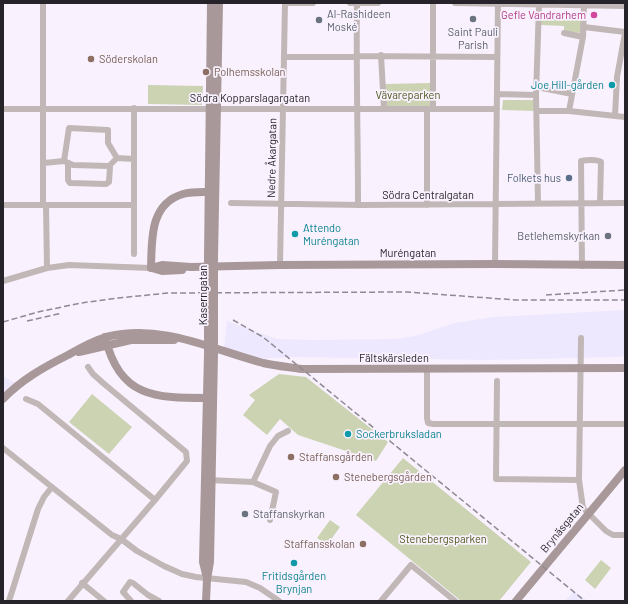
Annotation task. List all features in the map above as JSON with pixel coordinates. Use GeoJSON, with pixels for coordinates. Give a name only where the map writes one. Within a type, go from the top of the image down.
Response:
{"type":"FeatureCollection","features":[{"type":"Feature","properties":{"kind":"main road","name":"Kaserngatan"},"geometry":{"type":"LineString","coordinates":[[211,3],[214,108]]}},
{"type":"Feature","properties":{"kind":"main road","name":"Kaserngatan"},"geometry":{"type":"LineString","coordinates":[[206,601],[207,579],[203,562],[208,480],[214,108],[219,3]]}},
{"type":"Feature","properties":{"kind":"main road"},"geometry":{"type":"LineString","coordinates":[[151,268],[152,232],[157,217],[164,206],[184,193],[213,192]]}},
{"type":"Feature","properties":{"kind":"main road","name":"Muréngatan"},"geometry":{"type":"LineString","coordinates":[[151,268],[162,265],[191,267],[495,264],[625,266]]}},
{"type":"Feature","properties":{"kind":"main road","name":"Fältskärsleden"},"geometry":{"type":"LineString","coordinates":[[3,399],[45,366],[70,353],[106,341],[117,335],[145,333],[162,334],[217,348],[269,364],[302,369],[604,369],[625,367]]}},
{"type":"Feature","properties":{"kind":"main road"},"geometry":{"type":"LineString","coordinates":[[106,341],[117,369],[125,378],[139,389],[162,397],[209,398]]}},
{"type":"Feature","properties":{"kind":"main road","name":"Brynäsgatan"},"geometry":{"type":"LineString","coordinates":[[516,601],[625,470]]}},
{"type":"Feature","properties":{"kind":"street"},"geometry":{"type":"LineString","coordinates":[[42,3],[47,268]]}},
{"type":"Feature","properties":{"kind":"street"},"geometry":{"type":"LineString","coordinates":[[285,3],[313,3]]}},
{"type":"Feature","properties":{"kind":"street","name":"Nedre Åkargatan"},"geometry":{"type":"LineString","coordinates":[[280,265],[285,3]]}},
{"type":"Feature","properties":{"kind":"street"},"geometry":{"type":"LineString","coordinates":[[350,3],[378,3]]}},
{"type":"Feature","properties":{"kind":"street"},"geometry":{"type":"LineString","coordinates":[[357,3],[356,56],[358,205]]}},
{"type":"Feature","properties":{"kind":"street"},"geometry":{"type":"LineString","coordinates":[[427,204],[433,56],[433,3]]}},
{"type":"Feature","properties":{"kind":"street"},"geometry":{"type":"LineString","coordinates":[[455,3],[539,5],[584,4],[625,6]]}},
{"type":"Feature","properties":{"kind":"street"},"geometry":{"type":"LineString","coordinates":[[495,264],[498,3]]}},
{"type":"Feature","properties":{"kind":"street"},"geometry":{"type":"LineString","coordinates":[[569,111],[583,37],[584,4]]}},
{"type":"Feature","properties":{"kind":"street"},"geometry":{"type":"LineString","coordinates":[[538,203],[536,96],[539,5]]}},
{"type":"Feature","properties":{"kind":"street"},"geometry":{"type":"LineString","coordinates":[[584,27],[625,32],[623,52],[617,77],[614,116]]}},
{"type":"Feature","properties":{"kind":"street"},"geometry":{"type":"LineString","coordinates":[[564,33],[583,37]]}},
{"type":"Feature","properties":{"kind":"street"},"geometry":{"type":"LineString","coordinates":[[284,57],[381,55],[497,57]]}},
{"type":"Feature","properties":{"kind":"street"},"geometry":{"type":"LineString","coordinates":[[381,55],[384,109]]}},
{"type":"Feature","properties":{"kind":"street"},"geometry":{"type":"LineString","coordinates":[[537,86],[572,94]]}},
{"type":"Feature","properties":{"kind":"street"},"geometry":{"type":"LineString","coordinates":[[497,94],[536,96]]}},
{"type":"Feature","properties":{"kind":"street"},"geometry":{"type":"LineString","coordinates":[[134,108],[134,254]]}},
{"type":"Feature","properties":{"kind":"street","name":"Södra Kopparslagargatan"},"geometry":{"type":"LineString","coordinates":[[3,109],[497,109]]}},
{"type":"Feature","properties":{"kind":"street"},"geometry":{"type":"LineString","coordinates":[[537,111],[569,111],[625,117]]}},
{"type":"Feature","properties":{"kind":"street"},"geometry":{"type":"LineString","coordinates":[[109,166],[111,171],[110,178],[109,182],[106,184],[70,183],[68,180],[66,162],[69,128],[108,130],[108,143],[117,158]]}},
{"type":"Feature","properties":{"kind":"street"},"geometry":{"type":"LineString","coordinates":[[44,163],[66,162],[73,165],[109,166],[117,158],[134,159]]}},
{"type":"Feature","properties":{"kind":"street"},"geometry":{"type":"LineString","coordinates":[[582,266],[581,162],[598,160],[601,162],[600,203]]}},
{"type":"Feature","properties":{"kind":"street","name":"Södra Centralgatan"},"geometry":{"type":"LineString","coordinates":[[231,203],[358,205],[625,203]]}},
{"type":"Feature","properties":{"kind":"street"},"geometry":{"type":"LineString","coordinates":[[3,205],[134,205]]}},
{"type":"Feature","properties":{"kind":"street","name":"Muréngatan"},"geometry":{"type":"LineString","coordinates":[[3,281],[47,268],[69,265],[151,268]]}},
{"type":"Feature","properties":{"kind":"street"},"geometry":{"type":"LineString","coordinates":[[580,338],[580,480],[583,508],[606,531],[613,535],[625,536]]}},
{"type":"Feature","properties":{"kind":"street"},"geometry":{"type":"LineString","coordinates":[[68,601],[187,461],[186,452],[103,383],[88,367]]}},
{"type":"Feature","properties":{"kind":"street"},"geometry":{"type":"LineString","coordinates":[[428,369],[427,418],[428,422],[432,424],[625,424]]}},
{"type":"Feature","properties":{"kind":"street"},"geometry":{"type":"LineString","coordinates":[[497,381],[496,479],[580,480]]}},
{"type":"Feature","properties":{"kind":"street"},"geometry":{"type":"LineString","coordinates":[[26,399],[38,404],[155,500]]}},
{"type":"Feature","properties":{"kind":"street"},"geometry":{"type":"LineString","coordinates":[[253,482],[270,446],[278,436],[288,431]]}},
{"type":"Feature","properties":{"kind":"street"},"geometry":{"type":"LineString","coordinates":[[3,448],[112,535],[164,566],[182,574],[207,579],[246,582],[260,588],[279,601]]}},
{"type":"Feature","properties":{"kind":"street"},"geometry":{"type":"LineString","coordinates":[[208,480],[253,482],[276,492],[270,520]]}},
{"type":"Feature","properties":{"kind":"street"},"geometry":{"type":"LineString","coordinates":[[9,601],[38,509],[44,497],[52,487]]}},
{"type":"Feature","properties":{"kind":"street"},"geometry":{"type":"LineString","coordinates":[[381,601],[412,565],[455,601]]}},
{"type":"Feature","properties":{"kind":"street"},"geometry":{"type":"LineString","coordinates":[[131,601],[123,592],[130,582],[148,596],[159,601]]}},
{"type":"Feature","properties":{"kind":"street"},"geometry":{"type":"LineString","coordinates":[[82,584],[104,601]]}},
{"type":"Feature","properties":{"kind":"shaded area"},"geometry":{"type":"Polygon","coordinates":[[[625,310],[625,356],[616,357],[488,360],[290,357],[262,359],[224,347],[227,321],[277,339],[395,339],[415,336],[454,323],[493,317],[625,310]]]}},
{"type":"Feature","properties":{"kind":"shaded area"},"geometry":{"type":"Polygon","coordinates":[[[3,376],[15,383],[3,395],[3,376]]]}},
{"type":"Feature","properties":{"kind":"shaded area"},"geometry":{"type":"Polygon","coordinates":[[[574,591],[587,601],[565,601],[574,591]]]}},
{"type":"Feature","properties":{"kind":"green space"},"geometry":{"type":"Polygon","coordinates":[[[541,14],[582,15],[581,33],[564,32],[564,26],[541,25],[541,14]]]}},
{"type":"Feature","properties":{"kind":"green space","name":"Vävareparken"},"geometry":{"type":"Polygon","coordinates":[[[431,83],[432,107],[385,107],[384,84],[431,83]]]}},
{"type":"Feature","properties":{"kind":"green space"},"geometry":{"type":"Polygon","coordinates":[[[148,85],[203,86],[202,105],[148,104],[148,85]]]}},
{"type":"Feature","properties":{"kind":"green space"},"geometry":{"type":"Polygon","coordinates":[[[503,100],[535,100],[535,111],[502,110],[503,100]]]}},
{"type":"Feature","properties":{"kind":"green space"},"geometry":{"type":"Polygon","coordinates":[[[279,374],[306,377],[388,442],[376,461],[298,435],[280,419],[267,435],[243,415],[255,400],[249,395],[279,374]]]}},
{"type":"Feature","properties":{"kind":"green space"},"geometry":{"type":"Polygon","coordinates":[[[92,394],[132,427],[109,454],[69,422],[92,394]]]}},
{"type":"Feature","properties":{"kind":"green space","name":"Stenebergsparken"},"geometry":{"type":"Polygon","coordinates":[[[403,458],[531,562],[499,601],[461,601],[356,515],[403,458]]]}},
{"type":"Feature","properties":{"kind":"green space"},"geometry":{"type":"Polygon","coordinates":[[[330,520],[340,527],[327,545],[317,538],[330,520]]]}},
{"type":"Feature","properties":{"kind":"green space"},"geometry":{"type":"Polygon","coordinates":[[[601,560],[611,568],[595,589],[585,580],[601,560]]]}},
{"type":"Feature","properties":{"kind":"railway"},"geometry":{"type":"LineString","coordinates":[[546,295],[625,290]]}},
{"type":"Feature","properties":{"kind":"railway"},"geometry":{"type":"LineString","coordinates":[[3,322],[38,312],[81,303],[168,293],[407,292],[516,300],[625,300]]}},
{"type":"Feature","properties":{"kind":"railway"},"geometry":{"type":"LineString","coordinates":[[27,321],[62,313]]}},
{"type":"Feature","properties":{"kind":"railway"},"geometry":{"type":"LineString","coordinates":[[233,320],[263,337],[585,601]]}},
{"type":"Feature","properties":{"kind":"place","name":"Gefle Vandrarhem"},"geometry":{"type":"Point","coordinates":[594,15]}},
{"type":"Feature","properties":{"kind":"place","name":"Saint Pauli Parish"},"geometry":{"type":"Point","coordinates":[473,19]}},
{"type":"Feature","properties":{"kind":"place","name":"Al-Rashideen Moské"},"geometry":{"type":"Point","coordinates":[319,20]}},
{"type":"Feature","properties":{"kind":"place","name":"Söderskolan"},"geometry":{"type":"Point","coordinates":[91,59]}},
{"type":"Feature","properties":{"kind":"place","name":"Polhemsskolan"},"geometry":{"type":"Point","coordinates":[206,72]}},
{"type":"Feature","properties":{"kind":"place","name":"Joe Hill-gården"},"geometry":{"type":"Point","coordinates":[612,85]}},
{"type":"Feature","properties":{"kind":"place","name":"Folkets hus"},"geometry":{"type":"Point","coordinates":[569,178]}},
{"type":"Feature","properties":{"kind":"place","name":"Attendo Muréngatan"},"geometry":{"type":"Point","coordinates":[295,234]}},
{"type":"Feature","properties":{"kind":"place","name":"Betlehemskyrkan"},"geometry":{"type":"Point","coordinates":[608,236]}},
{"type":"Feature","properties":{"kind":"place","name":"Sockerbruksladan"},"geometry":{"type":"Point","coordinates":[348,434]}},
{"type":"Feature","properties":{"kind":"place","name":"Staffansgården"},"geometry":{"type":"Point","coordinates":[291,457]}},
{"type":"Feature","properties":{"kind":"place","name":"Stenebergsgården"},"geometry":{"type":"Point","coordinates":[336,477]}},
{"type":"Feature","properties":{"kind":"place","name":"Staffanskyrkan"},"geometry":{"type":"Point","coordinates":[245,514]}},
{"type":"Feature","properties":{"kind":"place","name":"Staffansskolan"},"geometry":{"type":"Point","coordinates":[363,544]}},
{"type":"Feature","properties":{"kind":"place","name":"Fritidsgården Brynjan"},"geometry":{"type":"Point","coordinates":[294,563]}}]}
